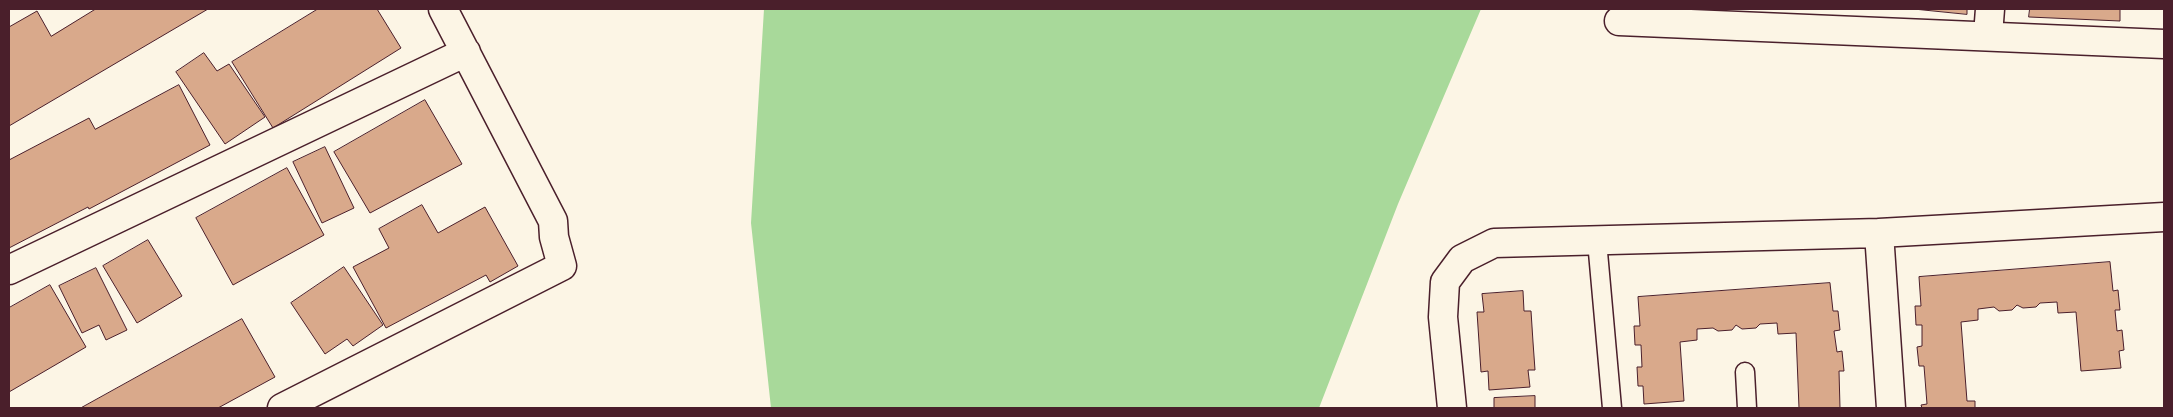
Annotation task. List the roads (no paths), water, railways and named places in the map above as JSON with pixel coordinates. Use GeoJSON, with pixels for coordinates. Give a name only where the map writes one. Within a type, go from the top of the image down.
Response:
{"type":"FeatureCollection","features":[{"type":"Feature","properties":{"kind":"street"},"geometry":{"type":"LineString","coordinates":[[282,408],[562,266],[554,237],[554,221],[443,9]]}},
{"type":"Feature","properties":{"kind":"street"},"geometry":{"type":"LineString","coordinates":[[1988,35],[1990,9]]}},
{"type":"Feature","properties":{"kind":"street"},"geometry":{"type":"LineString","coordinates":[[1619,21],[1750,17],[1988,35],[2164,44]]}},
{"type":"Feature","properties":{"kind":"street"},"geometry":{"type":"LineString","coordinates":[[9,270],[466,52]]}},
{"type":"Feature","properties":{"kind":"street"},"geometry":{"type":"LineString","coordinates":[[1452,408],[1443,317],[1445,282],[1462,258],[1494,243],[1879,232],[2164,217]]}},
{"type":"Feature","properties":{"kind":"street"},"geometry":{"type":"LineString","coordinates":[[1879,232],[1891,408]]}},
{"type":"Feature","properties":{"kind":"lane"},"geometry":{"type":"LineString","coordinates":[[1597,241],[1612,408]]}},
{"type":"Feature","properties":{"kind":"lane"},"geometry":{"type":"LineString","coordinates":[[1745,372],[1747,408]]}}]}
